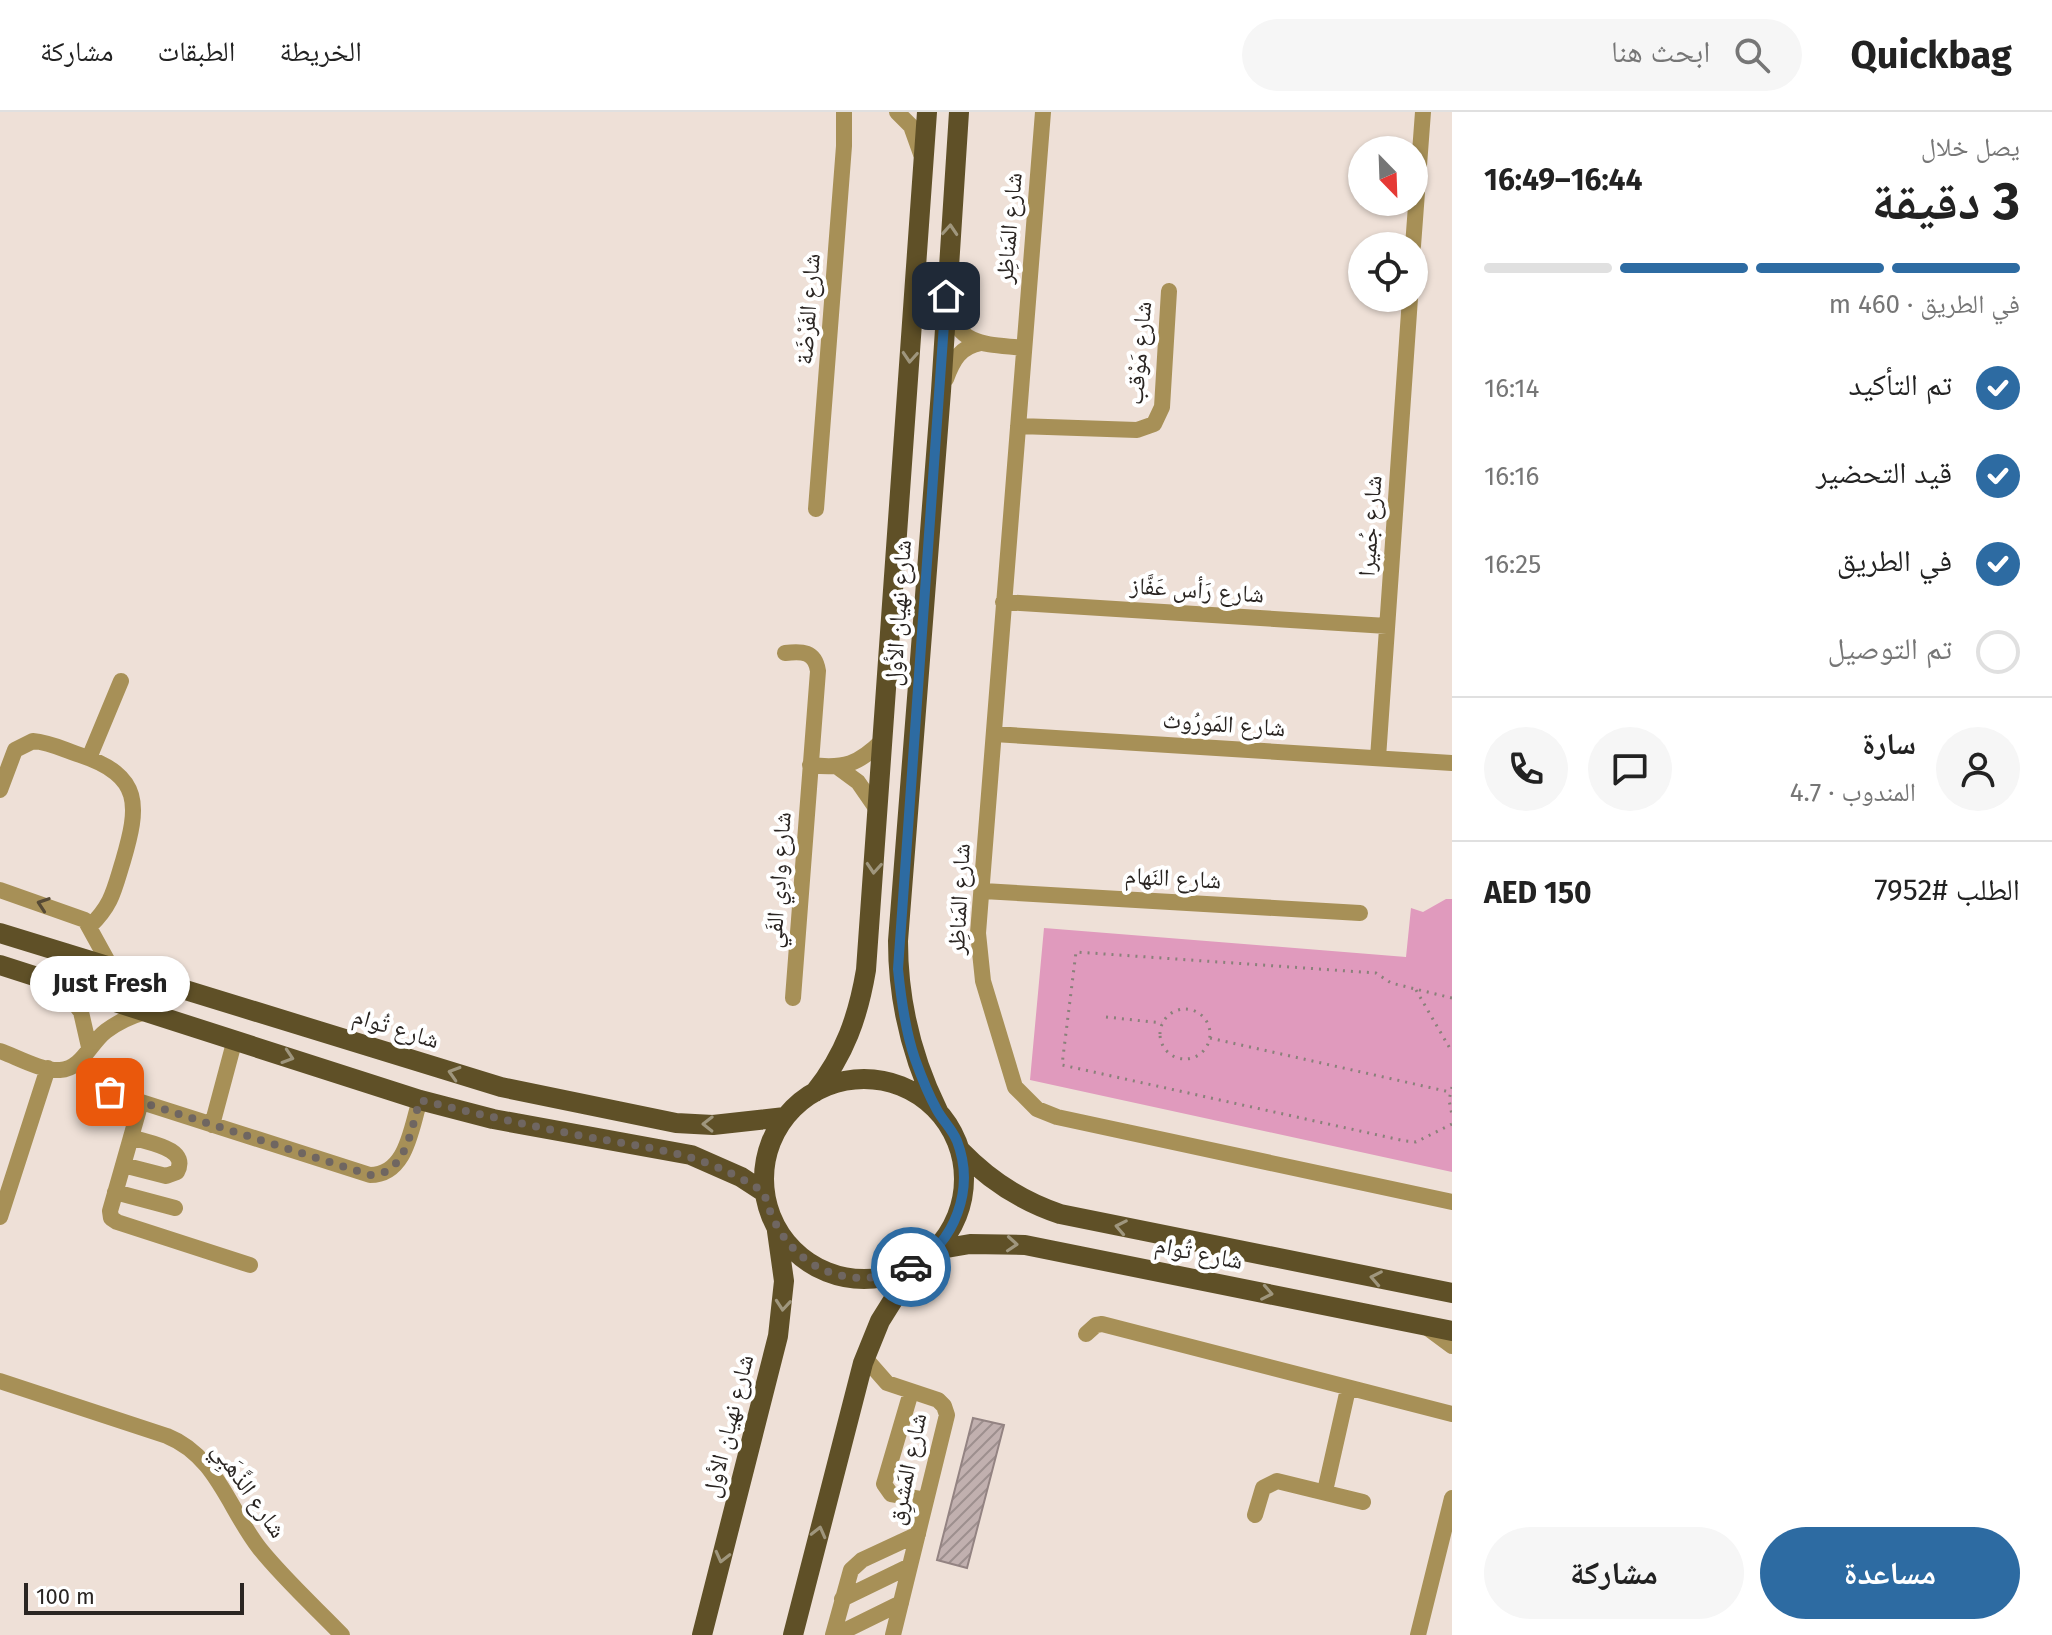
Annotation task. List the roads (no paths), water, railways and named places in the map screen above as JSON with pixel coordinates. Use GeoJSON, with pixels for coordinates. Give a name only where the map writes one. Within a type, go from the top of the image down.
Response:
{"type":"FeatureCollection","features":[{"type":"Feature","properties":{"kind":"main road","name":"شارع نهيان الأول"},"geometry":{"type":"LineString","coordinates":[[815,1092],[845,1048],[862,997],[867,956],[927,112]]}},
{"type":"Feature","properties":{"kind":"main road","name":"شارع نهيان الأول"},"geometry":{"type":"LineString","coordinates":[[938,1111],[914,1056],[906,1028],[898,955],[959,112]]}},
{"type":"Feature","properties":{"kind":"main road","name":"شارع تُوام"},"geometry":{"type":"LineString","coordinates":[[0,933],[501,1087],[676,1123],[713,1125],[785,1117]]}},
{"type":"Feature","properties":{"kind":"main road"},"geometry":{"type":"LineString","coordinates":[[0,965],[420,1100],[493,1119],[691,1155],[717,1165],[764,1192]]}},
{"type":"Feature","properties":{"kind":"main road"},"geometry":{"type":"LineString","coordinates":[[846,1081],[880,1081],[911,1091],[938,1111],[961,1151],[964,1181],[959,1211],[935,1250],[915,1265],[879,1278],[842,1277],[808,1262],[793,1250],[777,1228],[764,1192],[768,1153],[785,1117],[815,1092],[846,1081]]}},
{"type":"Feature","properties":{"kind":"main road","name":"شارع تُوام"},"geometry":{"type":"LineString","coordinates":[[961,1151],[987,1176],[1016,1196],[1060,1214],[1452,1293]]}},
{"type":"Feature","properties":{"kind":"main road","name":"شارع نهيان الأول"},"geometry":{"type":"LineString","coordinates":[[702,1635],[778,1336],[784,1281],[777,1228]]}},
{"type":"Feature","properties":{"kind":"main road","name":"شارع تُوام"},"geometry":{"type":"LineString","coordinates":[[935,1250],[970,1244],[1025,1245],[1452,1331]]}},
{"type":"Feature","properties":{"kind":"main road"},"geometry":{"type":"LineString","coordinates":[[793,1635],[865,1358],[885,1312],[915,1265]]}},
{"type":"Feature","properties":{"kind":"street","name":"شارع الفَرْضَة"},"geometry":{"type":"LineString","coordinates":[[816,509],[844,112]]}},
{"type":"Feature","properties":{"kind":"street"},"geometry":{"type":"LineString","coordinates":[[897,112],[914,132],[923,163]]}},
{"type":"Feature","properties":{"kind":"street","name":"شارع المَناظِر"},"geometry":{"type":"LineString","coordinates":[[1043,112],[978,949],[983,981],[1015,1087],[1037,1109],[1057,1117],[1452,1202]]}},
{"type":"Feature","properties":{"kind":"street"},"geometry":{"type":"LineString","coordinates":[[1414,232],[1423,112]]}},
{"type":"Feature","properties":{"kind":"street","name":"شارع مَوْقب"},"geometry":{"type":"LineString","coordinates":[[1018,426],[1137,430],[1154,424],[1162,407],[1169,291]]}},
{"type":"Feature","properties":{"kind":"street"},"geometry":{"type":"LineString","coordinates":[[946,296],[958,330],[968,339],[1024,348]]}},
{"type":"Feature","properties":{"kind":"street","name":"شارع جُميرا"},"geometry":{"type":"LineString","coordinates":[[1378,758],[1409,312]]}},
{"type":"Feature","properties":{"kind":"street"},"geometry":{"type":"LineString","coordinates":[[941,391],[955,358],[964,349],[981,343]]}},
{"type":"Feature","properties":{"kind":"street","name":"شارع رَأس عَفَّاز"},"geometry":{"type":"LineString","coordinates":[[1003,602],[1387,626]]}},
{"type":"Feature","properties":{"kind":"street","name":"شارع وادِي الفَي"},"geometry":{"type":"LineString","coordinates":[[785,653],[806,653],[818,666],[793,998]]}},
{"type":"Feature","properties":{"kind":"street"},"geometry":{"type":"LineString","coordinates":[[89,758],[121,681]]}},
{"type":"Feature","properties":{"kind":"street","name":"شارع المَورُوث"},"geometry":{"type":"LineString","coordinates":[[994,734],[1452,763]]}},
{"type":"Feature","properties":{"kind":"street"},"geometry":{"type":"LineString","coordinates":[[810,765],[839,768],[859,760],[883,740]]}},
{"type":"Feature","properties":{"kind":"street"},"geometry":{"type":"LineString","coordinates":[[0,790],[12,756],[26,742],[40,741],[89,758],[110,766],[119,775],[131,797],[135,822],[112,900],[105,912],[90,926]]}},
{"type":"Feature","properties":{"kind":"street"},"geometry":{"type":"LineString","coordinates":[[839,768],[866,791],[878,811]]}},
{"type":"Feature","properties":{"kind":"street"},"geometry":{"type":"LineString","coordinates":[[0,890],[81,917],[90,926],[112,969]]}},
{"type":"Feature","properties":{"kind":"street","name":"شارع النَهام"},"geometry":{"type":"LineString","coordinates":[[983,891],[1360,913]]}},
{"type":"Feature","properties":{"kind":"street"},"geometry":{"type":"LineString","coordinates":[[60,984],[81,1012],[89,1047]]}},
{"type":"Feature","properties":{"kind":"street"},"geometry":{"type":"LineString","coordinates":[[0,1051],[62,1070],[79,1062],[89,1047],[114,1025],[145,1012]]}},
{"type":"Feature","properties":{"kind":"street"},"geometry":{"type":"LineString","coordinates":[[212,1125],[235,1039]]}},
{"type":"Feature","properties":{"kind":"street"},"geometry":{"type":"LineString","coordinates":[[0,1217],[48,1068]]}},
{"type":"Feature","properties":{"kind":"street"},"geometry":{"type":"LineString","coordinates":[[110,1092],[364,1174],[377,1175],[389,1171],[398,1162],[420,1100]]}},
{"type":"Feature","properties":{"kind":"street"},"geometry":{"type":"LineString","coordinates":[[141,1102],[110,1211],[114,1221],[250,1265]]}},
{"type":"Feature","properties":{"kind":"street"},"geometry":{"type":"LineString","coordinates":[[123,1165],[166,1176],[173,1175],[180,1165],[179,1157],[173,1151],[131,1137]]}},
{"type":"Feature","properties":{"kind":"street"},"geometry":{"type":"LineString","coordinates":[[115,1192],[175,1208]]}},
{"type":"Feature","properties":{"kind":"street"},"geometry":{"type":"LineString","coordinates":[[1086,1334],[1102,1324],[1452,1414]]}},
{"type":"Feature","properties":{"kind":"street"},"geometry":{"type":"LineString","coordinates":[[1424,1325],[1452,1346]]}},
{"type":"Feature","properties":{"kind":"street","name":"شارع المَشرِق"},"geometry":{"type":"LineString","coordinates":[[865,1358],[880,1378],[938,1400],[947,1415],[893,1635]]}},
{"type":"Feature","properties":{"kind":"street","name":"شارع الذَّهَبِي"},"geometry":{"type":"LineString","coordinates":[[0,1381],[167,1436],[192,1449],[210,1469],[263,1552],[342,1635]]}},
{"type":"Feature","properties":{"kind":"street"},"geometry":{"type":"LineString","coordinates":[[1325,1491],[1348,1389]]}},
{"type":"Feature","properties":{"kind":"street"},"geometry":{"type":"LineString","coordinates":[[911,1392],[884,1484],[891,1494],[926,1500]]}},
{"type":"Feature","properties":{"kind":"street"},"geometry":{"type":"LineString","coordinates":[[1255,1515],[1263,1488],[1277,1481],[1363,1502]]}},
{"type":"Feature","properties":{"kind":"street"},"geometry":{"type":"LineString","coordinates":[[1418,1635],[1452,1498]]}},
{"type":"Feature","properties":{"kind":"street"},"geometry":{"type":"LineString","coordinates":[[834,1635],[848,1575],[856,1564],[918,1534]]}},
{"type":"Feature","properties":{"kind":"street"},"geometry":{"type":"LineString","coordinates":[[842,1599],[910,1566]]}},
{"type":"Feature","properties":{"kind":"street"},"geometry":{"type":"LineString","coordinates":[[834,1635],[901,1603]]}},
{"type":"Feature","properties":{"kind":"place","name":"Just Fresh"},"geometry":{"type":"Point","coordinates":[110,1092]}}]}
